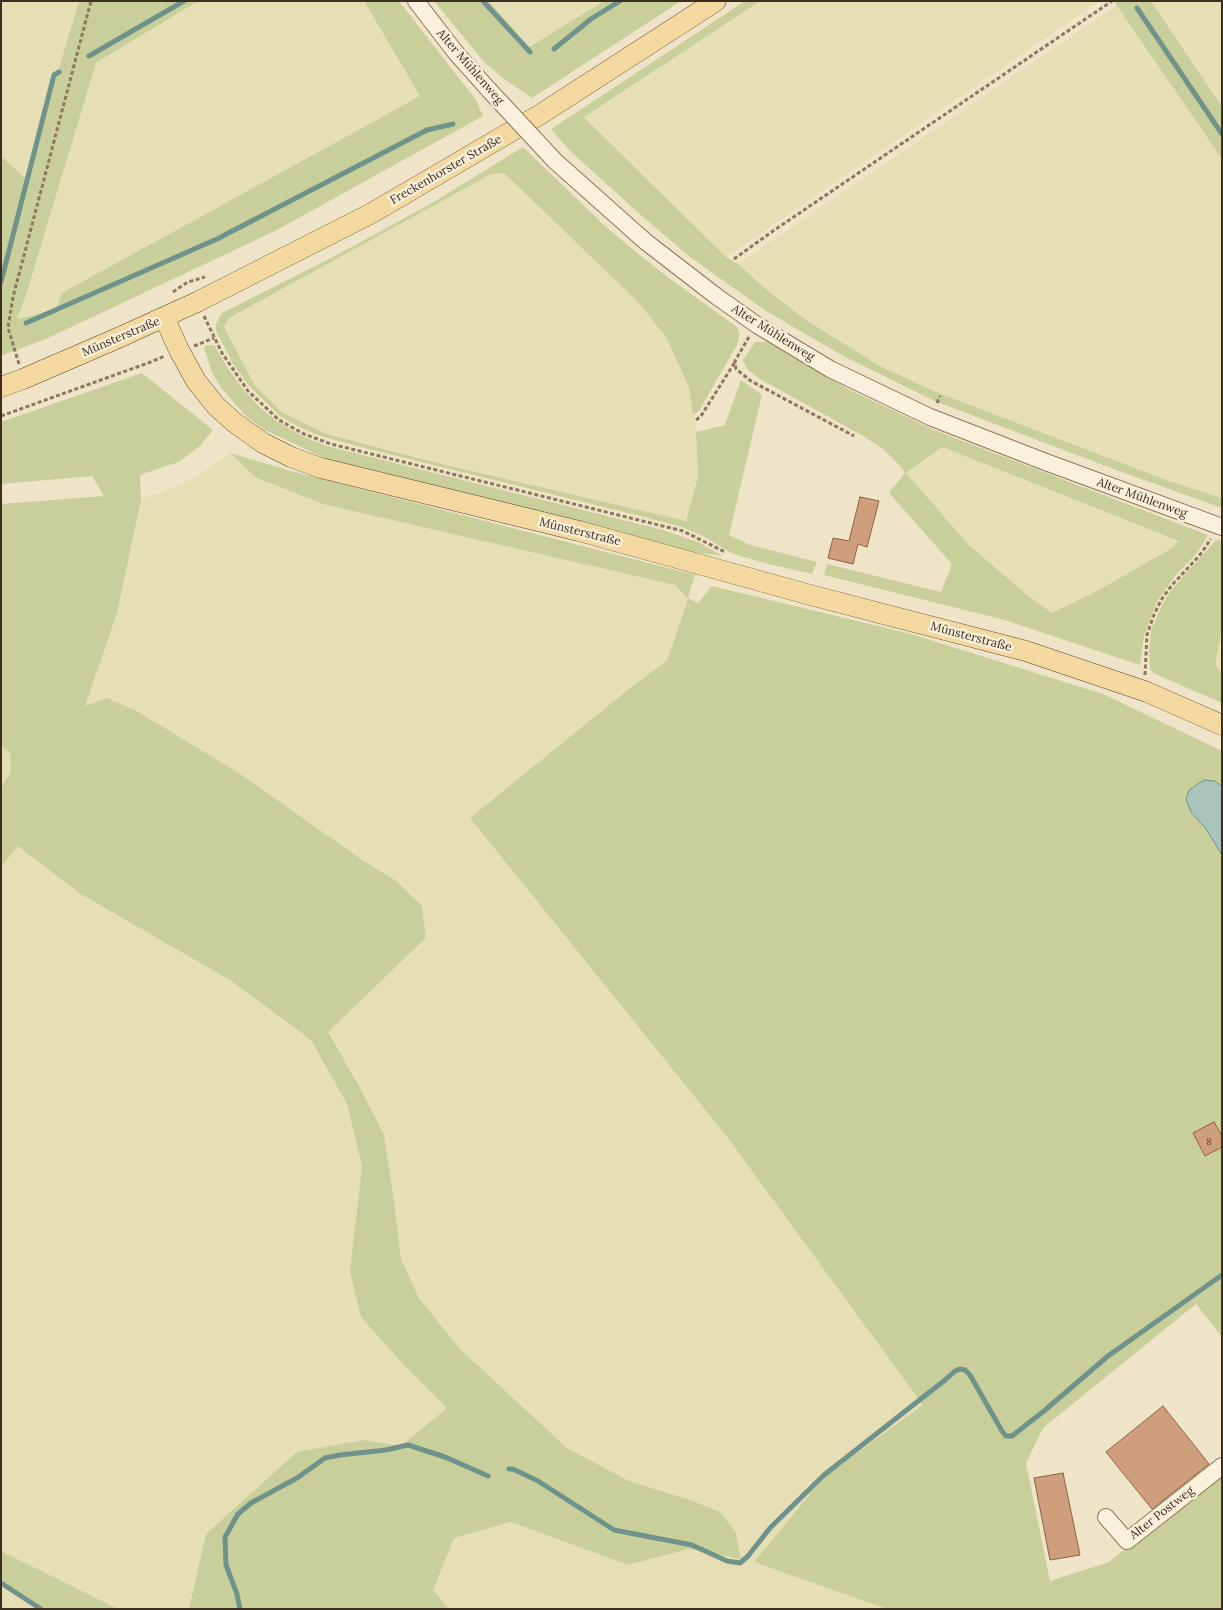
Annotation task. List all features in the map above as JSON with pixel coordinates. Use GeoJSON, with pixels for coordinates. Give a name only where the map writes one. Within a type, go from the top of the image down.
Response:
{"type":"FeatureCollection","features":[{"type":"Feature","properties":{"kind":"main road","name":"Freckenhorster Straße"},"geometry":{"type":"LineString","coordinates":[[164,317],[372,213],[444,172],[541,114],[716,1]]}},
{"type":"Feature","properties":{"kind":"main road","name":"Münsterstraße"},"geometry":{"type":"LineString","coordinates":[[1,386],[23,379],[164,317],[196,381],[216,406],[235,423],[263,443],[291,457],[321,468],[578,531],[805,594],[1026,651],[1148,692],[1222,725]]}},
{"type":"Feature","properties":{"kind":"street","name":"Alter Mühlenweg"},"geometry":{"type":"LineString","coordinates":[[416,1],[489,90],[555,161],[646,242],[757,325],[830,369],[930,417],[1069,471],[1220,526]]}},
{"type":"Feature","properties":{"kind":"street","name":"Alter Postweg"},"geometry":{"type":"LineString","coordinates":[[1106,1517],[1127,1541],[1222,1466]]}},
{"type":"Feature","properties":{"kind":"path"},"geometry":{"type":"LineString","coordinates":[[23,379],[8,328],[14,297],[91,1]]}},
{"type":"Feature","properties":{"kind":"path"},"geometry":{"type":"LineString","coordinates":[[734,260],[773,231],[1112,1]]}},
{"type":"Feature","properties":{"kind":"path"},"geometry":{"type":"LineString","coordinates":[[188,282],[214,338],[232,369],[248,391],[279,420],[304,434],[340,446],[683,531],[728,554]]}},
{"type":"Feature","properties":{"kind":"path"},"geometry":{"type":"LineString","coordinates":[[696,420],[701,416],[757,325]]}},
{"type":"Feature","properties":{"kind":"path"},"geometry":{"type":"LineString","coordinates":[[1,416],[214,338]]}},
{"type":"Feature","properties":{"kind":"path"},"geometry":{"type":"LineString","coordinates":[[735,362],[736,369],[751,381],[854,436]]}},
{"type":"Feature","properties":{"kind":"path"},"geometry":{"type":"LineString","coordinates":[[1136,671],[1145,675],[1147,635],[1152,617],[1161,600],[1220,526]]}},
{"type":"Feature","properties":{"kind":"shaded area"},"geometry":{"type":"Polygon","coordinates":[[[1,1],[79,1],[26,179],[1,156],[1,1]]]}},
{"type":"Feature","properties":{"kind":"shaded area"},"geometry":{"type":"Polygon","coordinates":[[[198,1],[364,1],[420,96],[62,293],[56,309],[16,319],[27,292],[96,63],[198,1]]]}},
{"type":"Feature","properties":{"kind":"shaded area"},"geometry":{"type":"Polygon","coordinates":[[[489,1],[604,1],[529,47],[489,1]]]}},
{"type":"Feature","properties":{"kind":"shaded area"},"geometry":{"type":"Polygon","coordinates":[[[760,1],[1099,1],[726,257],[584,116],[760,1]]]}},
{"type":"Feature","properties":{"kind":"shaded area"},"geometry":{"type":"Polygon","coordinates":[[[1151,1],[1222,1],[1222,107],[1151,1]]]}},
{"type":"Feature","properties":{"kind":"shaded area"},"geometry":{"type":"Polygon","coordinates":[[[1117,5],[1222,159],[1222,498],[1169,481],[936,392],[880,366],[806,320],[766,290],[738,264],[1117,5]]]}},
{"type":"Feature","properties":{"kind":"shaded area"},"geometry":{"type":"Polygon","coordinates":[[[492,173],[504,173],[638,302],[665,336],[689,387],[696,432],[698,477],[686,521],[425,460],[327,434],[283,413],[255,386],[224,327],[229,318],[492,173]]]}},
{"type":"Feature","properties":{"kind":"shaded area"},"geometry":{"type":"Polygon","coordinates":[[[942,447],[1179,541],[1169,550],[1097,591],[1052,613],[1026,594],[969,545],[906,473],[942,447]]]}},
{"type":"Feature","properties":{"kind":"shaded area"},"geometry":{"type":"Polygon","coordinates":[[[230,453],[255,477],[675,585],[688,599],[668,661],[635,684],[470,818],[728,1138],[924,1405],[825,1476],[755,1561],[887,1609],[449,1609],[433,1590],[454,1538],[511,1522],[628,1565],[689,1549],[741,1558],[736,1533],[690,1500],[629,1481],[567,1448],[460,1349],[419,1298],[401,1259],[384,1135],[360,1088],[327,1032],[426,939],[395,880],[365,862],[239,773],[135,710],[107,698],[84,707],[117,613],[141,500],[193,479],[230,453]]]}},
{"type":"Feature","properties":{"kind":"shaded area"},"geometry":{"type":"Polygon","coordinates":[[[1222,628],[1222,674],[1215,665],[1222,628]]]}},
{"type":"Feature","properties":{"kind":"shaded area"},"geometry":{"type":"Polygon","coordinates":[[[1,746],[10,752],[11,771],[1,788],[1,746]]]}},
{"type":"Feature","properties":{"kind":"shaded area"},"geometry":{"type":"Polygon","coordinates":[[[18,846],[79,893],[230,980],[311,1040],[347,1104],[362,1166],[356,1215],[361,1317],[400,1361],[447,1408],[401,1446],[364,1440],[206,1534],[189,1609],[118,1609],[1,1551],[1,867],[18,846]]]}},
{"type":"Feature","properties":{"kind":"shaded area"},"geometry":{"type":"Polygon","coordinates":[[[1,1582],[33,1605],[40,1609],[1,1609],[1,1582]]]}},
{"type":"Feature","properties":{"kind":"green space"},"geometry":{"type":"Polygon","coordinates":[[[79,1],[198,1],[96,63],[27,292],[17,319],[56,309],[62,293],[420,96],[364,1],[399,1],[476,100],[483,116],[275,231],[48,338],[1,356],[1,156],[26,179],[79,1]]]}},
{"type":"Feature","properties":{"kind":"green space"},"geometry":{"type":"Polygon","coordinates":[[[434,1],[489,1],[529,47],[604,1],[681,1],[532,98],[504,79],[484,62],[434,1]]]}},
{"type":"Feature","properties":{"kind":"green space"},"geometry":{"type":"Polygon","coordinates":[[[745,1],[760,1],[584,117],[726,257],[738,264],[767,290],[806,320],[880,366],[936,392],[1169,481],[1222,498],[1222,508],[937,402],[845,357],[766,311],[690,257],[570,151],[551,129],[745,1]]]}},
{"type":"Feature","properties":{"kind":"green space"},"geometry":{"type":"Polygon","coordinates":[[[1118,1],[1151,1],[1222,107],[1222,159],[1115,3],[1118,1]]]}},
{"type":"Feature","properties":{"kind":"green space"},"geometry":{"type":"Polygon","coordinates":[[[523,147],[605,226],[669,278],[737,327],[740,333],[737,345],[699,411],[693,415],[689,387],[666,337],[638,302],[504,173],[491,174],[229,318],[224,327],[255,386],[283,413],[327,434],[425,460],[686,521],[698,477],[696,432],[725,425],[741,380],[762,395],[729,535],[750,545],[817,562],[812,574],[731,553],[703,536],[682,527],[320,436],[280,416],[249,386],[233,364],[216,331],[216,324],[222,313],[335,256],[432,203],[523,147]]]}},
{"type":"Feature","properties":{"kind":"green space"},"geometry":{"type":"Polygon","coordinates":[[[755,342],[768,342],[850,390],[934,430],[1208,535],[1197,553],[1175,576],[1156,603],[1144,636],[1140,665],[1005,620],[824,575],[827,564],[941,592],[952,564],[889,493],[905,473],[883,449],[760,379],[747,369],[743,360],[755,342]],[[942,447],[906,473],[969,545],[1026,594],[1052,613],[1097,591],[1169,550],[1179,541],[942,447]]]}},
{"type":"Feature","properties":{"kind":"green space"},"geometry":{"type":"Polygon","coordinates":[[[214,345],[246,393],[262,409],[278,422],[304,437],[327,446],[663,530],[698,542],[723,556],[685,551],[492,499],[331,461],[265,430],[247,417],[222,389],[212,373],[204,347],[214,345]]]}},
{"type":"Feature","properties":{"kind":"green space"},"geometry":{"type":"Polygon","coordinates":[[[142,373],[213,430],[200,446],[179,462],[140,475],[141,500],[117,613],[85,706],[107,698],[135,710],[239,773],[365,862],[395,880],[422,906],[426,938],[328,1032],[384,1135],[401,1259],[419,1298],[460,1349],[567,1448],[629,1481],[690,1500],[720,1512],[736,1533],[741,1559],[689,1549],[628,1565],[511,1522],[454,1538],[433,1590],[449,1609],[189,1609],[206,1534],[297,1452],[364,1440],[401,1446],[447,1408],[400,1361],[361,1317],[350,1272],[362,1166],[347,1104],[311,1040],[230,980],[79,893],[18,846],[1,867],[1,788],[11,771],[10,752],[1,746],[1,504],[104,496],[92,476],[1,484],[1,422],[142,373]]]}},
{"type":"Feature","properties":{"kind":"green space"},"geometry":{"type":"Polygon","coordinates":[[[230,453],[291,471],[695,575],[688,598],[698,603],[712,586],[911,634],[1103,694],[1222,751],[1222,786],[1215,781],[1191,812],[1206,829],[1222,855],[1222,1337],[1196,1304],[1043,1428],[1026,1463],[1050,1581],[1109,1562],[1222,1470],[1222,1609],[887,1609],[754,1562],[825,1476],[923,1405],[728,1138],[470,818],[635,684],[667,661],[688,599],[675,585],[323,504],[255,477],[230,453]]]}},
{"type":"Feature","properties":{"kind":"green space"},"geometry":{"type":"Polygon","coordinates":[[[1216,540],[1222,541],[1222,628],[1215,665],[1222,674],[1222,703],[1153,673],[1150,669],[1149,650],[1151,630],[1163,603],[1173,588],[1216,540]]]}},
{"type":"Feature","properties":{"kind":"green space"},"geometry":{"type":"Polygon","coordinates":[[[1,1551],[118,1609],[40,1609],[1,1582],[1,1551]]]}},
{"type":"Feature","properties":{"kind":"water"},"geometry":{"type":"Polygon","coordinates":[[[1204,780],[1215,781],[1222,786],[1222,855],[1206,829],[1191,812],[1186,799],[1189,790],[1204,780]]]}},
{"type":"Feature","properties":{"kind":"building"},"geometry":{"type":"Polygon","coordinates":[[[860,497],[879,501],[867,547],[858,544],[853,564],[828,558],[833,538],[849,541],[860,497]]]}},
{"type":"Feature","properties":{"kind":"building"},"geometry":{"type":"Polygon","coordinates":[[[1214,1122],[1222,1136],[1222,1147],[1205,1156],[1193,1133],[1214,1122]]]}},
{"type":"Feature","properties":{"kind":"building"},"geometry":{"type":"Polygon","coordinates":[[[1163,1406],[1209,1464],[1152,1509],[1106,1452],[1163,1406]]]}},
{"type":"Feature","properties":{"kind":"building"},"geometry":{"type":"Polygon","coordinates":[[[1063,1473],[1080,1555],[1050,1560],[1034,1478],[1063,1473]]]}},
{"type":"Feature","properties":{"kind":"waterway"},"geometry":{"type":"LineString","coordinates":[[89,56],[184,1]]}},
{"type":"Feature","properties":{"kind":"waterway"},"geometry":{"type":"LineString","coordinates":[[483,1],[530,52]]}},
{"type":"Feature","properties":{"kind":"waterway"},"geometry":{"type":"LineString","coordinates":[[554,49],[591,19],[620,1]]}},
{"type":"Feature","properties":{"kind":"waterway"},"geometry":{"type":"LineString","coordinates":[[1137,8],[1222,134]]}},
{"type":"Feature","properties":{"kind":"waterway"},"geometry":{"type":"LineString","coordinates":[[1,282],[54,75],[59,72]]}},
{"type":"Feature","properties":{"kind":"waterway"},"geometry":{"type":"LineString","coordinates":[[26,323],[217,239],[427,130],[453,124]]}},
{"type":"Feature","properties":{"kind":"waterway"},"geometry":{"type":"LineString","coordinates":[[509,1469],[513,1469],[538,1481],[614,1530],[692,1545],[727,1561],[740,1563],[748,1556],[770,1528],[824,1475],[955,1371],[965,1370],[970,1375],[1002,1431],[1006,1436],[1012,1436],[1108,1356],[1222,1275]]}},
{"type":"Feature","properties":{"kind":"waterway"},"geometry":{"type":"LineString","coordinates":[[240,1609],[237,1594],[226,1565],[225,1537],[238,1514],[251,1503],[297,1478],[325,1458],[386,1450],[408,1445],[445,1457],[488,1476]]}},
{"type":"Feature","properties":{"kind":"waterway"},"geometry":{"type":"LineString","coordinates":[[1,1583],[41,1609]]}}]}
